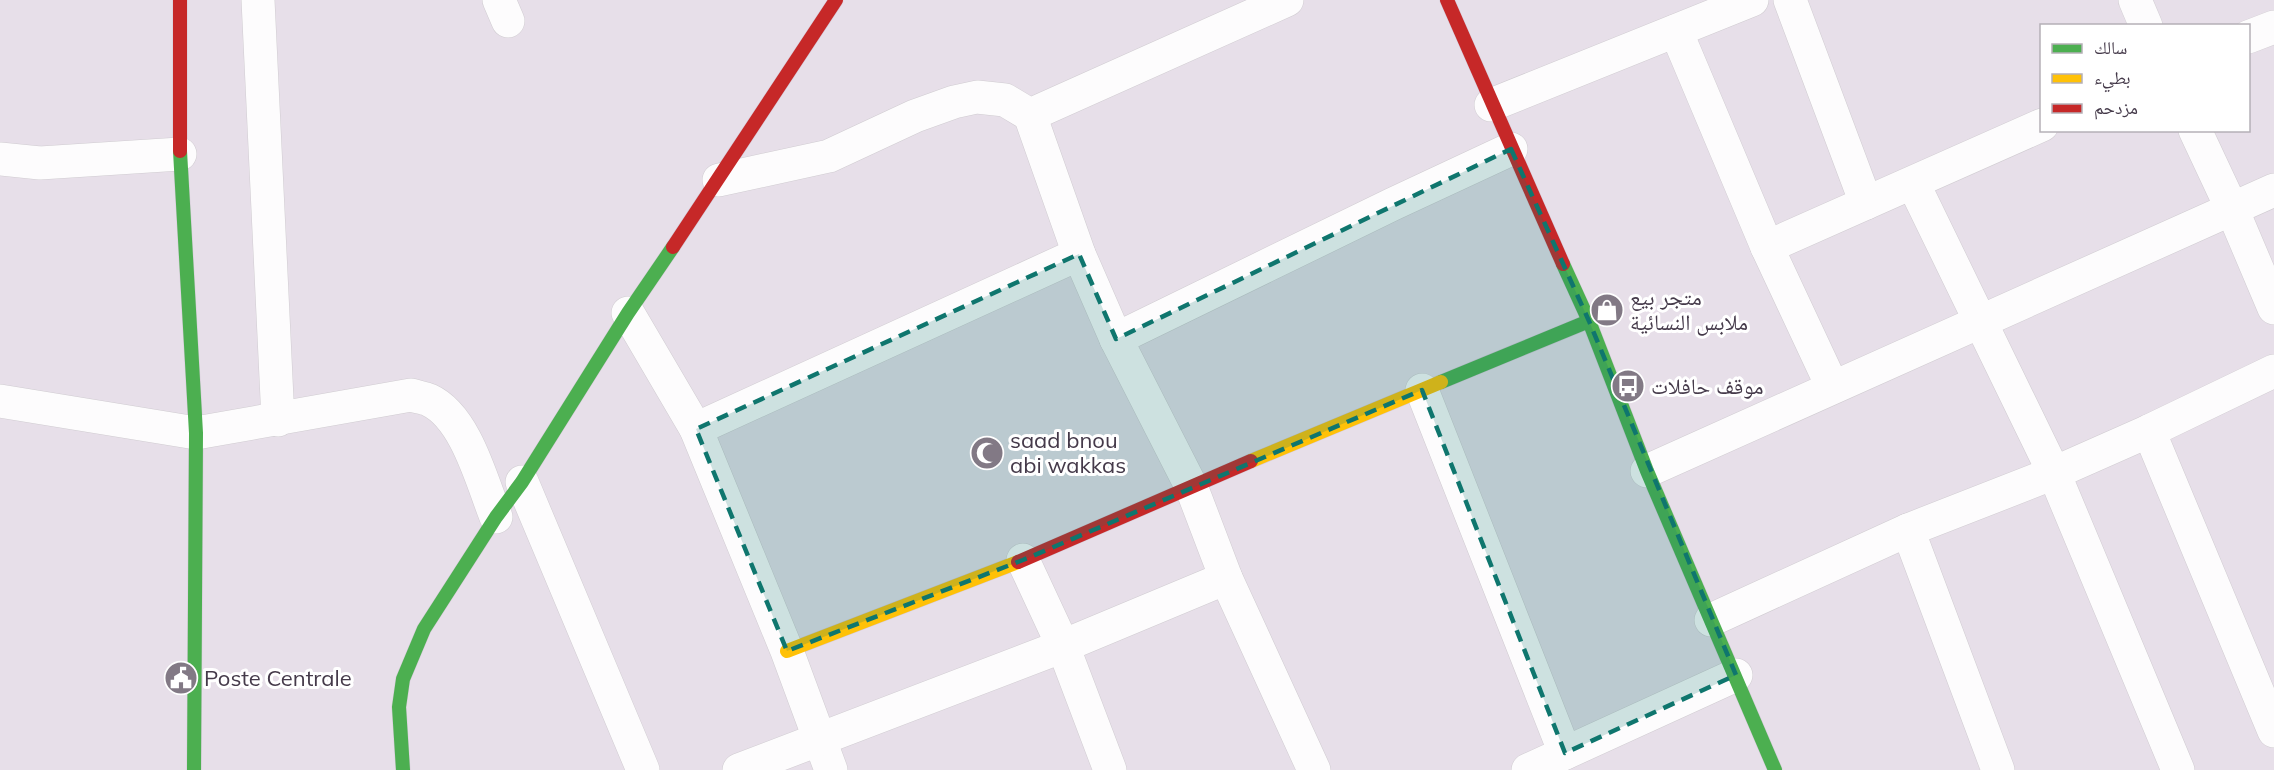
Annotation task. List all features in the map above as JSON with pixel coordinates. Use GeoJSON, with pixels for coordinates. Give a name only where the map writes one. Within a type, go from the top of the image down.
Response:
{"type":"FeatureCollection","features":[{"type":"Feature","properties":{"kind":"street"},"geometry":{"type":"LineString","coordinates":[[180,0],[180,154],[196,433],[194,770]]}},
{"type":"Feature","properties":{"kind":"street"},"geometry":{"type":"LineString","coordinates":[[258,0],[278,420]]}},
{"type":"Feature","properties":{"kind":"street"},"geometry":{"type":"LineString","coordinates":[[403,770],[399,707],[403,679],[411,655],[424,629],[522,482],[628,313],[836,0]]}},
{"type":"Feature","properties":{"kind":"street"},"geometry":{"type":"LineString","coordinates":[[1030,115],[1287,0]]}},
{"type":"Feature","properties":{"kind":"street"},"geometry":{"type":"LineString","coordinates":[[1447,0],[1491,105],[1589,321],[1647,471],[1775,770]]}},
{"type":"Feature","properties":{"kind":"street"},"geometry":{"type":"LineString","coordinates":[[1491,105],[1752,0]]}},
{"type":"Feature","properties":{"kind":"street"},"geometry":{"type":"LineString","coordinates":[[1790,0],[1866,203]]}},
{"type":"Feature","properties":{"kind":"street"},"geometry":{"type":"LineString","coordinates":[[2135,0],[2145,24]]}},
{"type":"Feature","properties":{"kind":"street"},"geometry":{"type":"LineString","coordinates":[[2250,36],[2274,27]]}},
{"type":"Feature","properties":{"kind":"street"},"geometry":{"type":"LineString","coordinates":[[1677,31],[1767,247],[1832,386]]}},
{"type":"Feature","properties":{"kind":"street"},"geometry":{"type":"LineString","coordinates":[[718,180],[829,156],[915,116],[954,102],[977,97],[1005,100],[1030,115],[1079,254],[1116,339],[1191,486],[1226,578],[1314,770]]}},
{"type":"Feature","properties":{"kind":"street"},"geometry":{"type":"LineString","coordinates":[[1767,247],[2040,126]]}},
{"type":"Feature","properties":{"kind":"street"},"geometry":{"type":"LineString","coordinates":[[2196,132],[2274,308]]}},
{"type":"Feature","properties":{"kind":"street"},"geometry":{"type":"LineString","coordinates":[[1116,339],[1511,149]]}},
{"type":"Feature","properties":{"kind":"street"},"geometry":{"type":"LineString","coordinates":[[0,159],[40,163],[180,154]]}},
{"type":"Feature","properties":{"kind":"street"},"geometry":{"type":"LineString","coordinates":[[1913,183],[2054,473],[2178,770]]}},
{"type":"Feature","properties":{"kind":"street"},"geometry":{"type":"LineString","coordinates":[[1647,471],[1832,386],[2274,190]]}},
{"type":"Feature","properties":{"kind":"street"},"geometry":{"type":"LineString","coordinates":[[696,429],[1079,254]]}},
{"type":"Feature","properties":{"kind":"street"},"geometry":{"type":"LineString","coordinates":[[628,313],[696,429],[787,651],[831,770]]}},
{"type":"Feature","properties":{"kind":"street"},"geometry":{"type":"LineString","coordinates":[[787,651],[1023,560],[1191,486],[1589,321]]}},
{"type":"Feature","properties":{"kind":"street"},"geometry":{"type":"LineString","coordinates":[[1711,620],[1908,530],[2054,473],[2149,431],[2274,371]]}},
{"type":"Feature","properties":{"kind":"street"},"geometry":{"type":"LineString","coordinates":[[1422,390],[1566,753]]}},
{"type":"Feature","properties":{"kind":"street"},"geometry":{"type":"LineString","coordinates":[[0,401],[196,433],[411,395],[430,400],[449,415],[462,434],[496,518]]}},
{"type":"Feature","properties":{"kind":"street"},"geometry":{"type":"LineString","coordinates":[[2149,431],[2274,731]]}},
{"type":"Feature","properties":{"kind":"street"},"geometry":{"type":"LineString","coordinates":[[522,482],[643,770]]}},
{"type":"Feature","properties":{"kind":"street"},"geometry":{"type":"LineString","coordinates":[[1908,530],[1998,770]]}},
{"type":"Feature","properties":{"kind":"street"},"geometry":{"type":"LineString","coordinates":[[1023,560],[1063,646],[1110,770]]}},
{"type":"Feature","properties":{"kind":"street"},"geometry":{"type":"LineString","coordinates":[[739,770],[1063,646],[1226,578]]}},
{"type":"Feature","properties":{"kind":"street"},"geometry":{"type":"LineString","coordinates":[[1528,770],[1736,675]]}},
{"type":"Feature","properties":{"kind":"highlighted area"},"geometry":{"type":"Polygon","coordinates":[[[1511,149],[1589,321],[1736,675],[1565,753],[1422,390],[1023,560],[787,651],[696,429],[1079,254],[1116,339],[1511,149]]]}},
{"type":"Feature","properties":{"kind":"shaded area"},"geometry":{"type":"Polygon","coordinates":[[[0,0],[2274,0],[2274,770],[0,770],[0,0]]]}},
{"type":"Feature","properties":{"kind":"traffic: fast"},"geometry":{"type":"LineString","coordinates":[[180,151],[196,433],[194,770]]}},
{"type":"Feature","properties":{"kind":"traffic: fast"},"geometry":{"type":"LineString","coordinates":[[403,770],[399,707],[403,679],[424,629],[496,517],[522,482],[628,313],[673,247]]}},
{"type":"Feature","properties":{"kind":"traffic: fast"},"geometry":{"type":"LineString","coordinates":[[1563,264],[1589,321],[1647,471],[1775,770]]}},
{"type":"Feature","properties":{"kind":"traffic: fast"},"geometry":{"type":"LineString","coordinates":[[1441,382],[1589,321]]}},
{"type":"Feature","properties":{"kind":"traffic: slow"},"geometry":{"type":"LineString","coordinates":[[1251,461],[1441,382]]}},
{"type":"Feature","properties":{"kind":"traffic: slow"},"geometry":{"type":"LineString","coordinates":[[787,651],[1018,562]]}},
{"type":"Feature","properties":{"kind":"traffic: jam"},"geometry":{"type":"LineString","coordinates":[[180,0],[180,151]]}},
{"type":"Feature","properties":{"kind":"traffic: jam"},"geometry":{"type":"LineString","coordinates":[[673,247],[836,0]]}},
{"type":"Feature","properties":{"kind":"traffic: jam"},"geometry":{"type":"LineString","coordinates":[[1447,0],[1563,264]]}},
{"type":"Feature","properties":{"kind":"traffic: jam"},"geometry":{"type":"LineString","coordinates":[[1018,562],[1251,461]]}},
{"type":"Feature","properties":{"kind":"place","name":"متجر بيع ملابس النسائية"},"geometry":{"type":"Point","coordinates":[1607,310]}},
{"type":"Feature","properties":{"kind":"place","name":"موقف حافلات"},"geometry":{"type":"Point","coordinates":[1628,386]}},
{"type":"Feature","properties":{"kind":"place","name":"saad bnou abi wakkas"},"geometry":{"type":"Point","coordinates":[987,453]}},
{"type":"Feature","properties":{"kind":"place","name":"Poste Centrale"},"geometry":{"type":"Point","coordinates":[181,678]}}]}
